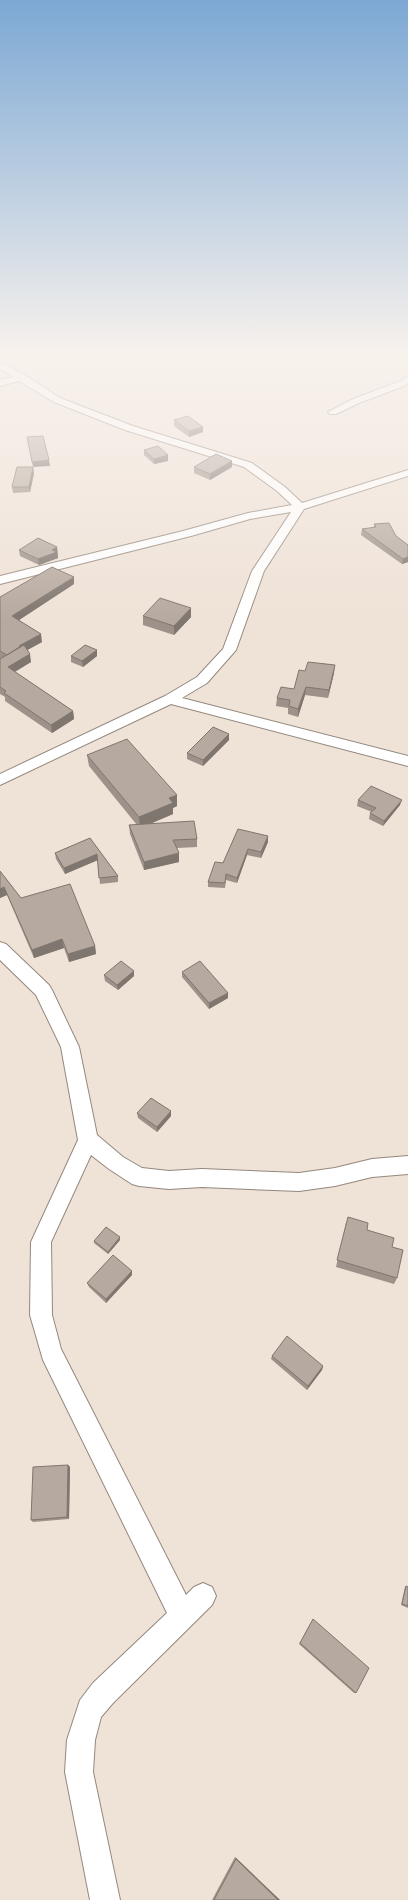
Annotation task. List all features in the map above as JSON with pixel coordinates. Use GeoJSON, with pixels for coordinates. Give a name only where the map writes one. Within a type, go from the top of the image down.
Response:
{"type":"FeatureCollection","features":[{"type":"Feature","properties":{"kind":"street"},"geometry":{"type":"LineString","coordinates":[[179,444],[248,465],[281,489],[300,507]]}},
{"type":"Feature","properties":{"kind":"street"},"geometry":{"type":"LineString","coordinates":[[0,580],[187,534],[248,516],[300,507],[408,473]]}},
{"type":"Feature","properties":{"kind":"street"},"geometry":{"type":"LineString","coordinates":[[0,780],[170,699],[202,680],[229,650],[258,571],[300,507]]}},
{"type":"Feature","properties":{"kind":"street"},"geometry":{"type":"LineString","coordinates":[[170,699],[408,761]]}},
{"type":"Feature","properties":{"kind":"street"},"geometry":{"type":"LineString","coordinates":[[0,949],[43,990],[70,1047],[88,1140],[41,1242],[41,1314],[51,1352],[182,1615]]}},
{"type":"Feature","properties":{"kind":"street"},"geometry":{"type":"LineString","coordinates":[[88,1140],[116,1163],[139,1177],[169,1180],[202,1178],[299,1182],[335,1177],[372,1168],[408,1165]]}},
{"type":"Feature","properties":{"kind":"street"},"geometry":{"type":"LineString","coordinates":[[104,1900],[79,1772],[81,1740],[90,1710],[103,1693],[203,1596]]}},
{"type":"Feature","properties":{"kind":"building"},"geometry":{"type":"Polygon","coordinates":[[[28,444],[45,444],[49,460],[32,462],[28,444]]]}},
{"type":"Feature","properties":{"kind":"building"},"geometry":{"type":"Polygon","coordinates":[[[158,446],[168,455],[154,459],[144,450],[158,446]]]}},
{"type":"Feature","properties":{"kind":"building"},"geometry":{"type":"Polygon","coordinates":[[[216,454],[232,461],[210,474],[194,467],[216,454]]]}},
{"type":"Feature","properties":{"kind":"building"},"geometry":{"type":"Polygon","coordinates":[[[17,467],[33,467],[29,487],[12,487],[17,467]]]}},
{"type":"Feature","properties":{"kind":"building"},"geometry":{"type":"Polygon","coordinates":[[[389,523],[396,536],[408,545],[408,557],[403,559],[362,529],[376,527],[374,524],[389,523]]]}},
{"type":"Feature","properties":{"kind":"building"},"geometry":{"type":"Polygon","coordinates":[[[38,538],[57,547],[52,550],[57,552],[38,559],[19,550],[38,538]]]}},
{"type":"Feature","properties":{"kind":"building"},"geometry":{"type":"Polygon","coordinates":[[[52,567],[74,577],[12,616],[41,634],[19,646],[21,646],[7,655],[0,651],[0,597],[52,567]]]}},
{"type":"Feature","properties":{"kind":"building"},"geometry":{"type":"Polygon","coordinates":[[[160,598],[191,608],[174,626],[143,616],[160,598]]]}},
{"type":"Feature","properties":{"kind":"building"},"geometry":{"type":"Polygon","coordinates":[[[24,645],[30,654],[8,667],[73,711],[51,725],[4,693],[6,691],[0,687],[0,659],[24,645]]]}},
{"type":"Feature","properties":{"kind":"building"},"geometry":{"type":"Polygon","coordinates":[[[85,645],[97,650],[82,661],[71,656],[85,645]]]}},
{"type":"Feature","properties":{"kind":"building"},"geometry":{"type":"Polygon","coordinates":[[[308,662],[335,665],[329,690],[306,687],[298,709],[289,706],[290,700],[277,698],[281,687],[294,689],[299,670],[305,671],[308,662]]]}},
{"type":"Feature","properties":{"kind":"building"},"geometry":{"type":"Polygon","coordinates":[[[213,727],[229,734],[203,760],[187,753],[213,727]]]}},
{"type":"Feature","properties":{"kind":"building"},"geometry":{"type":"Polygon","coordinates":[[[127,739],[177,795],[169,798],[173,803],[139,817],[87,755],[127,739]]]}},
{"type":"Feature","properties":{"kind":"building"},"geometry":{"type":"Polygon","coordinates":[[[371,786],[402,800],[384,821],[370,813],[376,808],[358,800],[371,786]]]}},
{"type":"Feature","properties":{"kind":"building"},"geometry":{"type":"Polygon","coordinates":[[[194,821],[197,839],[173,840],[179,853],[144,862],[129,825],[194,821]]]}},
{"type":"Feature","properties":{"kind":"building"},"geometry":{"type":"Polygon","coordinates":[[[238,829],[268,836],[261,852],[248,849],[237,878],[226,874],[225,883],[208,882],[215,862],[223,863],[238,829]]]}},
{"type":"Feature","properties":{"kind":"building"},"geometry":{"type":"Polygon","coordinates":[[[90,838],[118,876],[99,878],[97,854],[64,868],[55,853],[90,838]]]}},
{"type":"Feature","properties":{"kind":"building"},"geometry":{"type":"Polygon","coordinates":[[[0,871],[21,898],[70,884],[95,946],[68,954],[62,939],[32,950],[4,887],[0,889],[0,871]]]}},
{"type":"Feature","properties":{"kind":"building"},"geometry":{"type":"Polygon","coordinates":[[[121,961],[134,971],[117,985],[104,975],[121,961]]]}},
{"type":"Feature","properties":{"kind":"building"},"geometry":{"type":"Polygon","coordinates":[[[200,961],[228,993],[209,1003],[182,972],[200,961]]]}},
{"type":"Feature","properties":{"kind":"building"},"geometry":{"type":"Polygon","coordinates":[[[151,1098],[171,1111],[157,1127],[137,1113],[151,1098]]]}},
{"type":"Feature","properties":{"kind":"building"},"geometry":{"type":"Polygon","coordinates":[[[348,1217],[368,1223],[367,1230],[394,1238],[392,1247],[403,1250],[397,1278],[337,1260],[348,1217]]]}},
{"type":"Feature","properties":{"kind":"building"},"geometry":{"type":"Polygon","coordinates":[[[106,1227],[120,1237],[108,1252],[94,1241],[106,1227]]]}},
{"type":"Feature","properties":{"kind":"building"},"geometry":{"type":"Polygon","coordinates":[[[113,1255],[132,1271],[106,1299],[87,1283],[113,1255]]]}},
{"type":"Feature","properties":{"kind":"building"},"geometry":{"type":"Polygon","coordinates":[[[287,1336],[323,1366],[308,1386],[272,1356],[287,1336]]]}},
{"type":"Feature","properties":{"kind":"building"},"geometry":{"type":"Polygon","coordinates":[[[68,1465],[67,1517],[31,1520],[33,1467],[68,1465]]]}},
{"type":"Feature","properties":{"kind":"building"},"geometry":{"type":"Polygon","coordinates":[[[406,1586],[408,1587],[408,1606],[402,1604],[406,1586]]]}},
{"type":"Feature","properties":{"kind":"building"},"geometry":{"type":"Polygon","coordinates":[[[313,1619],[369,1668],[356,1693],[300,1643],[313,1619]]]}},
{"type":"Feature","properties":{"kind":"building"},"geometry":{"type":"Polygon","coordinates":[[[236,1859],[278,1900],[214,1900],[236,1859]]]}}]}
